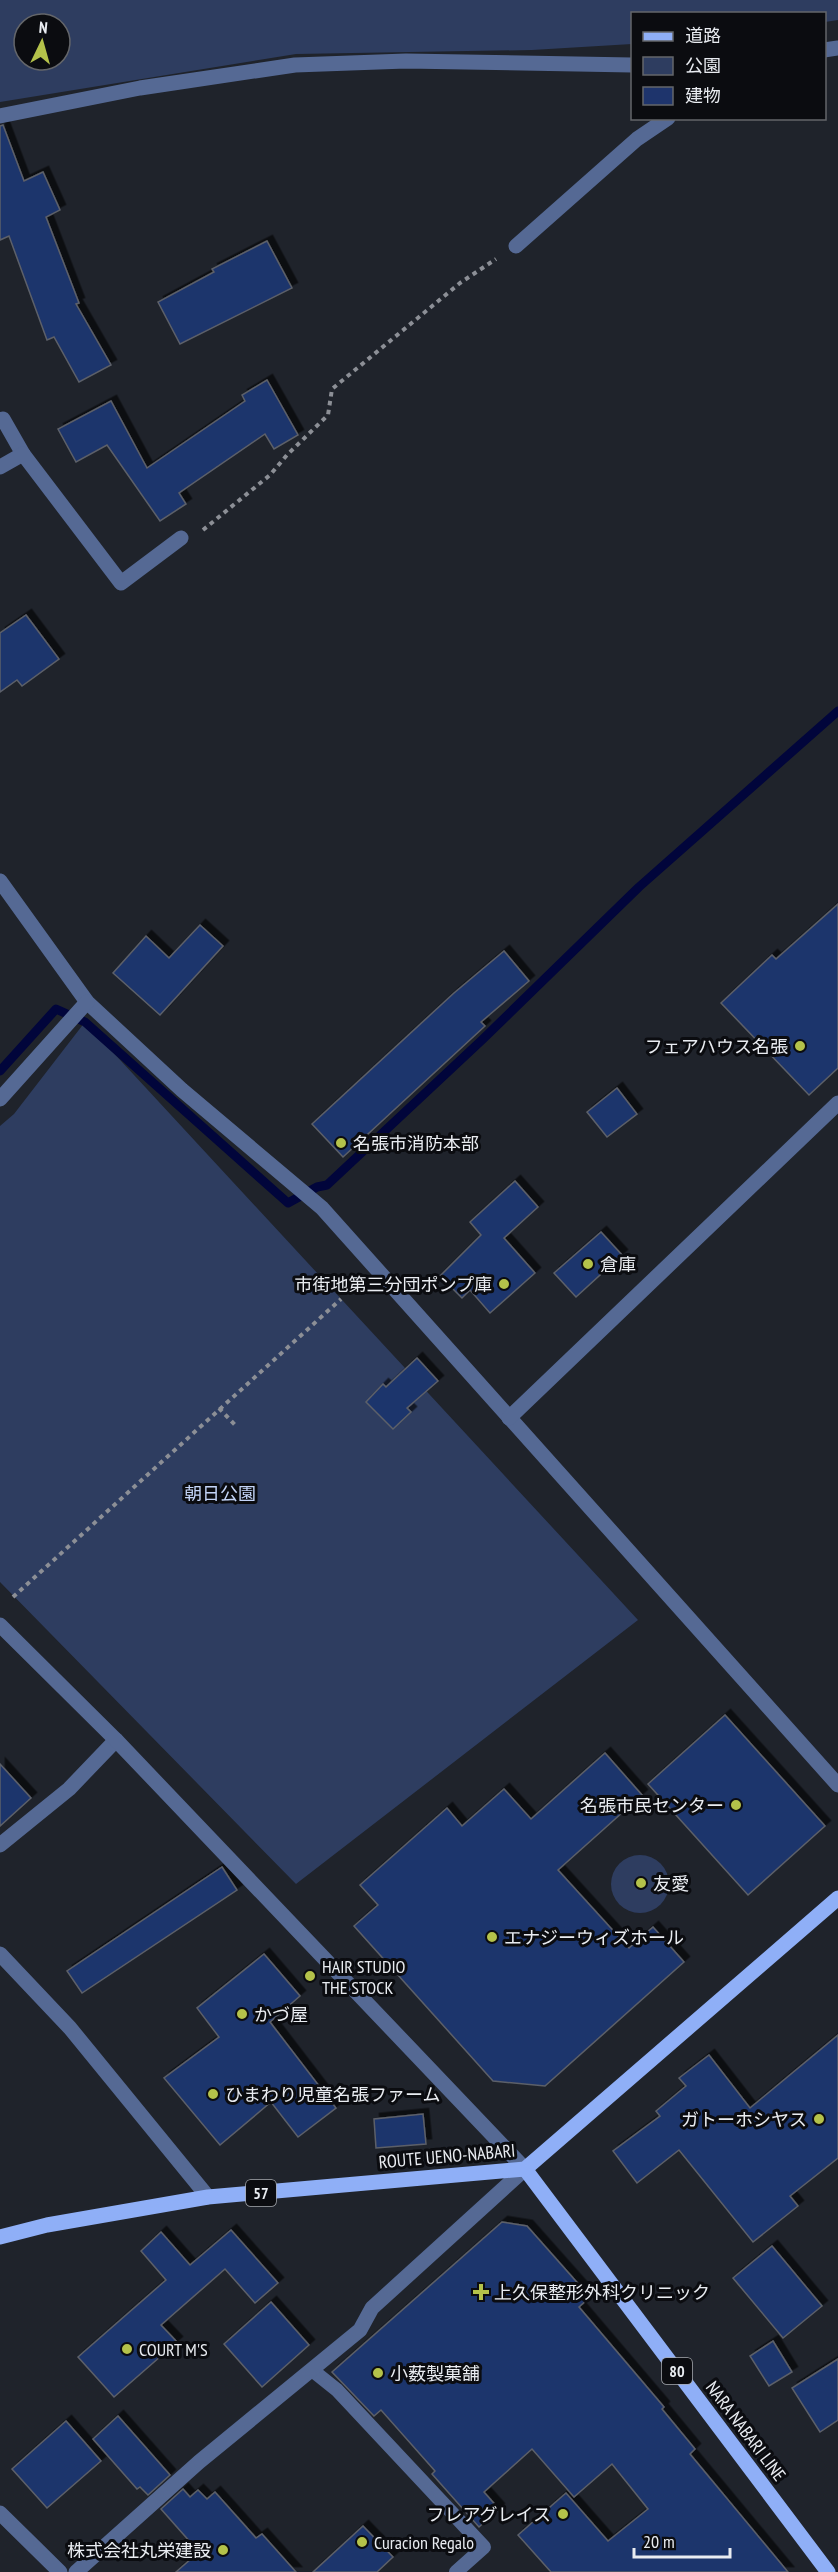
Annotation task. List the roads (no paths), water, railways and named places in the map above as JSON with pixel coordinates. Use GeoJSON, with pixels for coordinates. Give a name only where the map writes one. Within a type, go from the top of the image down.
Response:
{"type":"FeatureCollection","features":[{"type":"Feature","properties":{"kind":"main road","name":"ROUTE UENO-NABARI"},"geometry":{"type":"LineString","coordinates":[[0,2237],[47,2225],[208,2197],[525,2169],[838,1898]]}},
{"type":"Feature","properties":{"kind":"main road","name":"NARA NABARI LINE"},"geometry":{"type":"LineString","coordinates":[[525,2169],[829,2572]]}},
{"type":"Feature","properties":{"kind":"street"},"geometry":{"type":"LineString","coordinates":[[0,116],[140,88],[295,65],[406,61],[631,65]]}},
{"type":"Feature","properties":{"kind":"street"},"geometry":{"type":"LineString","coordinates":[[516,246],[637,139],[665,120]]}},
{"type":"Feature","properties":{"kind":"street"},"geometry":{"type":"LineString","coordinates":[[3,419],[23,454],[121,583],[181,538]]}},
{"type":"Feature","properties":{"kind":"street"},"geometry":{"type":"LineString","coordinates":[[0,467],[23,454]]}},
{"type":"Feature","properties":{"kind":"street"},"geometry":{"type":"LineString","coordinates":[[0,881],[85,1005],[312,1201],[838,1785]]}},
{"type":"Feature","properties":{"kind":"street"},"geometry":{"type":"LineString","coordinates":[[0,1099],[85,1005]]}},
{"type":"Feature","properties":{"kind":"street"},"geometry":{"type":"LineString","coordinates":[[509,1418],[838,1103]]}},
{"type":"Feature","properties":{"kind":"street"},"geometry":{"type":"LineString","coordinates":[[0,1625],[116,1740],[525,2169],[372,2308],[360,2330],[199,2462],[82,2570]]}},
{"type":"Feature","properties":{"kind":"street"},"geometry":{"type":"LineString","coordinates":[[0,1845],[69,1789],[116,1740]]}},
{"type":"Feature","properties":{"kind":"street"},"geometry":{"type":"LineString","coordinates":[[0,1954],[70,2028],[208,2197]]}},
{"type":"Feature","properties":{"kind":"street"},"geometry":{"type":"LineString","coordinates":[[0,2514],[60,2572]]}},
{"type":"Feature","properties":{"kind":"street"},"geometry":{"type":"LineString","coordinates":[[829,2572],[838,2566]]}},
{"type":"Feature","properties":{"kind":"lane"},"geometry":{"type":"LineString","coordinates":[[312,2370],[337,2390],[484,2547],[456,2572]]}},
{"type":"Feature","properties":{"kind":"waterway"},"geometry":{"type":"LineString","coordinates":[[0,1071],[56,1009],[85,1022],[288,1203],[317,1187],[327,1185],[483,1039],[639,887],[838,711]]}},
{"type":"Feature","properties":{"kind":"place","name":"フェアハウス名張"},"geometry":{"type":"Point","coordinates":[800,1046]}},
{"type":"Feature","properties":{"kind":"place","name":"名張市消防本部"},"geometry":{"type":"Point","coordinates":[341,1143]}},
{"type":"Feature","properties":{"kind":"place","name":"倉庫"},"geometry":{"type":"Point","coordinates":[588,1264]}},
{"type":"Feature","properties":{"kind":"place","name":"市街地第三分団ポンプ庫"},"geometry":{"type":"Point","coordinates":[504,1284]}},
{"type":"Feature","properties":{"kind":"place","name":"名張市民センター"},"geometry":{"type":"Point","coordinates":[736,1805]}},
{"type":"Feature","properties":{"kind":"place","name":"友愛"},"geometry":{"type":"Point","coordinates":[641,1883]}},
{"type":"Feature","properties":{"kind":"place","name":"エナジーウィズホール"},"geometry":{"type":"Point","coordinates":[492,1937]}},
{"type":"Feature","properties":{"kind":"place","name":"HAIR STUDIO THE STOCK"},"geometry":{"type":"Point","coordinates":[310,1976]}},
{"type":"Feature","properties":{"kind":"place","name":"かづ屋"},"geometry":{"type":"Point","coordinates":[242,2014]}},
{"type":"Feature","properties":{"kind":"place","name":"ひまわり児童名張ファーム"},"geometry":{"type":"Point","coordinates":[213,2094]}},
{"type":"Feature","properties":{"kind":"place","name":"ガトーホシヤス"},"geometry":{"type":"Point","coordinates":[819,2119]}},
{"type":"Feature","properties":{"kind":"place","name":"上久保整形外科クリニック"},"geometry":{"type":"Point","coordinates":[481,2292]}},
{"type":"Feature","properties":{"kind":"place","name":"COURT M'S"},"geometry":{"type":"Point","coordinates":[127,2349]}},
{"type":"Feature","properties":{"kind":"place","name":"小薮製菓舗"},"geometry":{"type":"Point","coordinates":[378,2373]}},
{"type":"Feature","properties":{"kind":"place","name":"フレアグレイス"},"geometry":{"type":"Point","coordinates":[563,2514]}},
{"type":"Feature","properties":{"kind":"place","name":"Curacion Regalo"},"geometry":{"type":"Point","coordinates":[362,2542]}},
{"type":"Feature","properties":{"kind":"place","name":"株式会社丸栄建設"},"geometry":{"type":"Point","coordinates":[223,2550]}},
{"type":"Feature","properties":{"kind":"park label","name":"朝日公園"},"geometry":{"type":"Point","coordinates":[220,1493]}}]}
